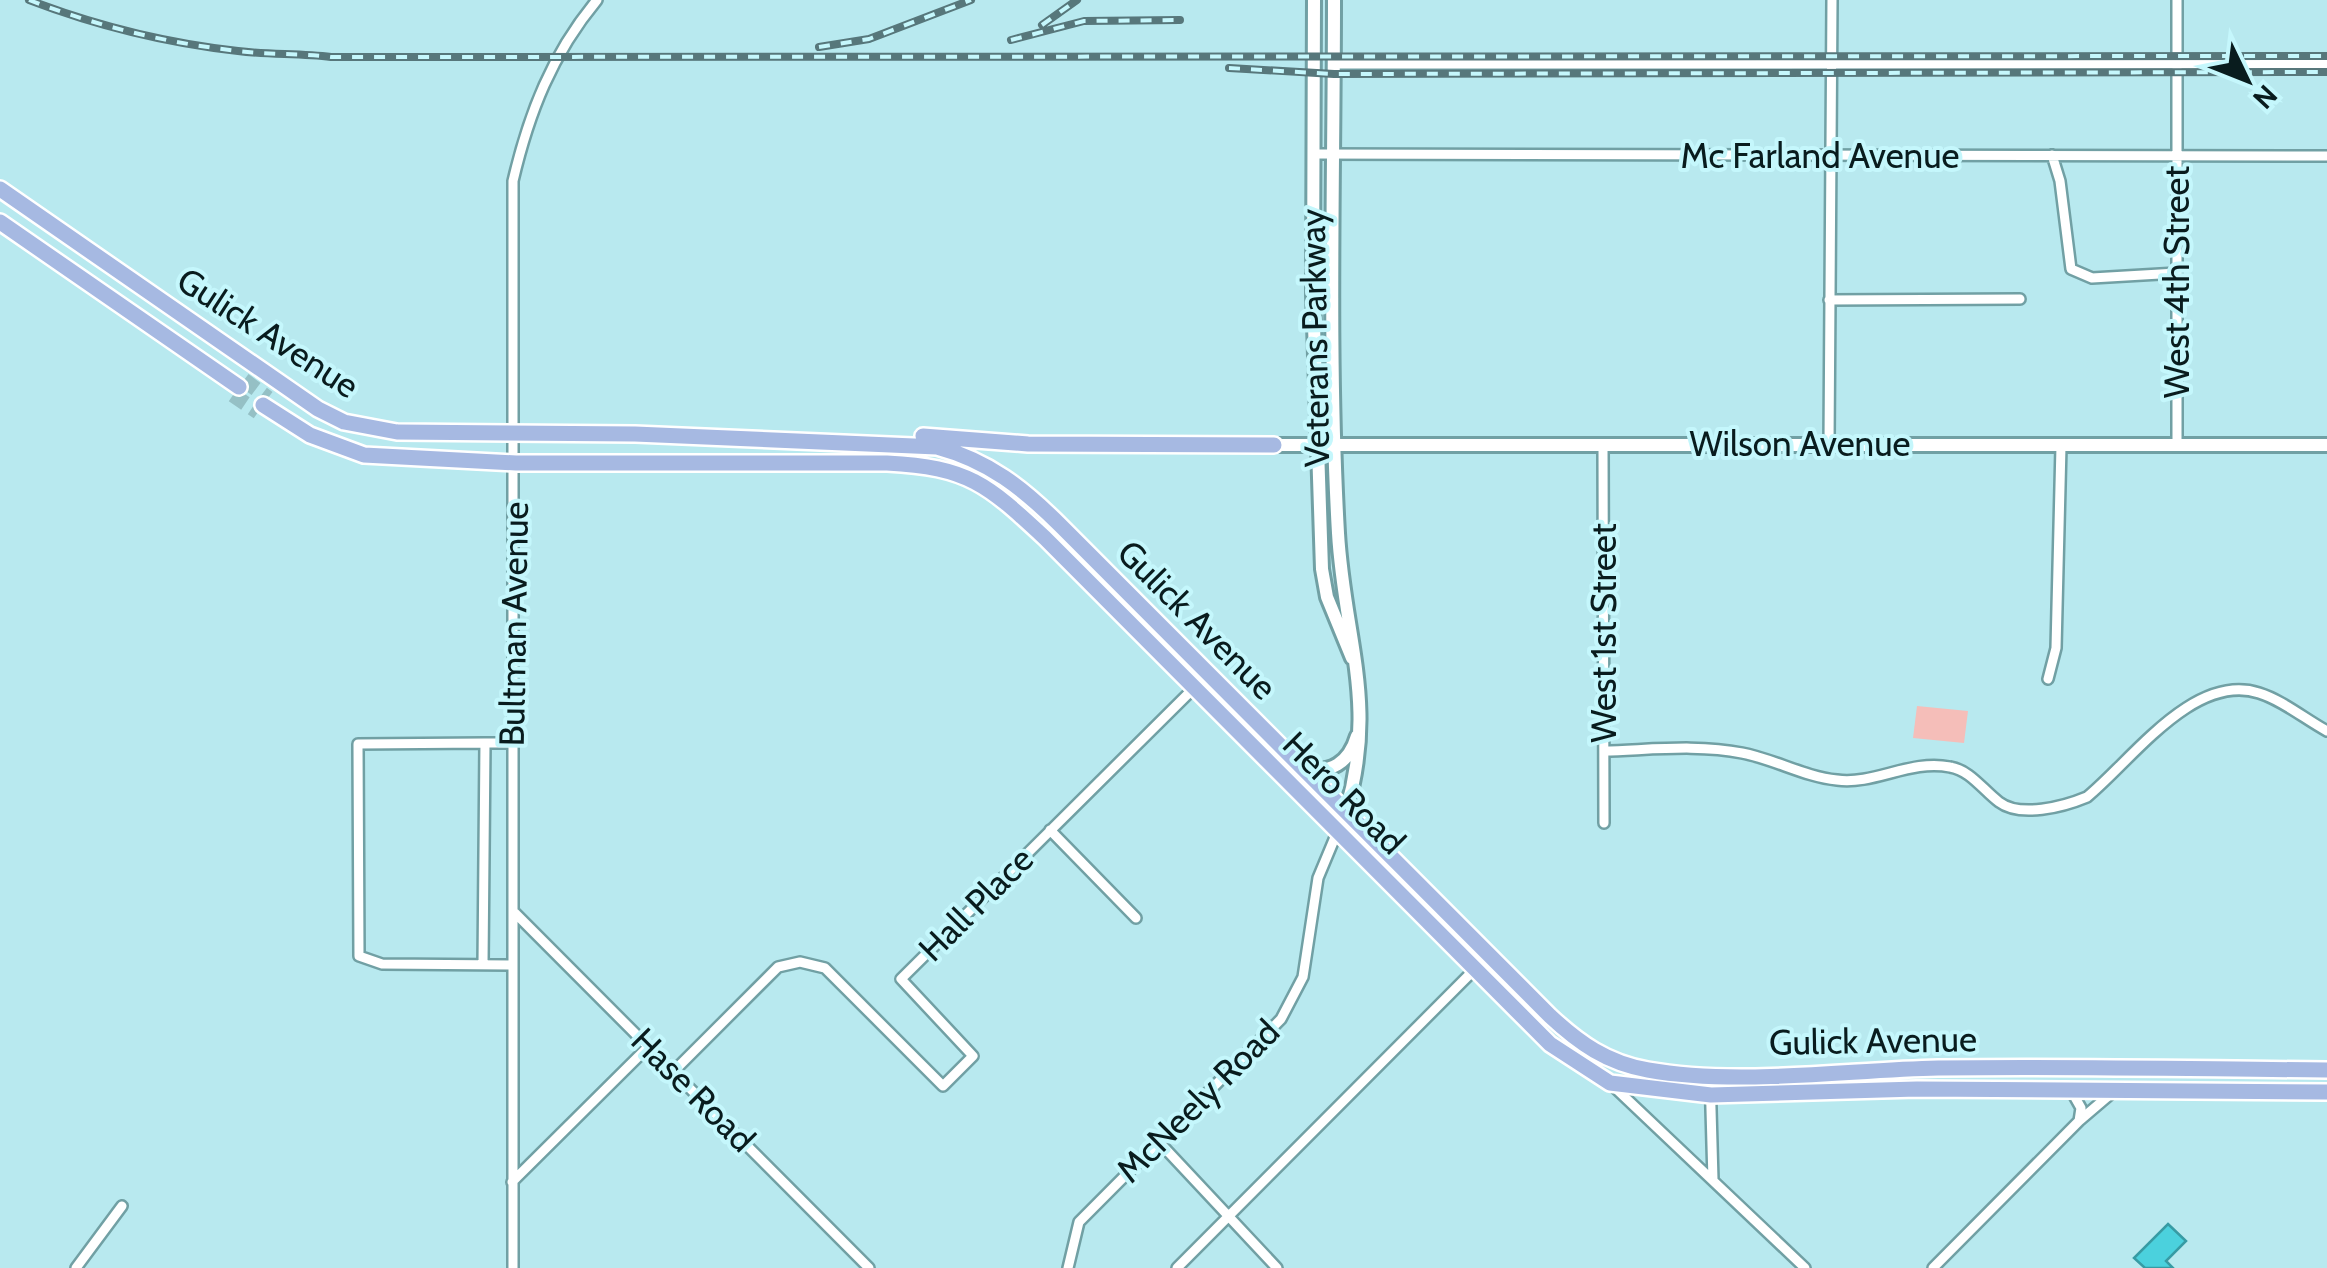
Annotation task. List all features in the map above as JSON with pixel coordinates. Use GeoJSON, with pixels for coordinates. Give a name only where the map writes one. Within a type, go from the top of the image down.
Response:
{"type":"FeatureCollection","features":[{"type":"Feature","properties":{"kind":"main road","name":"Veterans Parkway"},"geometry":{"type":"LineString","coordinates":[[1314,0],[1315,444],[1326,597],[1358,669]]}},
{"type":"Feature","properties":{"kind":"main road","name":"Veterans Parkway"},"geometry":{"type":"LineString","coordinates":[[1334,0],[1338,537],[1362,720],[1360,757],[1346,811]]}},
{"type":"Feature","properties":{"kind":"main road","name":"Gulick Avenue"},"geometry":{"type":"LineString","coordinates":[[0,189],[344,422],[397,432],[936,446],[969,455],[1000,472],[1062,526],[1578,1042],[1608,1059],[1644,1070],[1710,1074],[1939,1068],[2327,1070]]}},
{"type":"Feature","properties":{"kind":"main road"},"geometry":{"type":"LineString","coordinates":[[0,222],[238,387]]}},
{"type":"Feature","properties":{"kind":"main road","name":"Hero Road"},"geometry":{"type":"LineString","coordinates":[[266,407],[310,435],[364,454],[516,462],[886,463],[946,470],[974,478],[1005,500],[1339,828],[1550,1044],[1610,1083]]}},
{"type":"Feature","properties":{"kind":"main road"},"geometry":{"type":"LineString","coordinates":[[815,441],[932,436],[1028,444],[1274,445]]}},
{"type":"Feature","properties":{"kind":"main road","name":"Wilson Avenue"},"geometry":{"type":"LineString","coordinates":[[1274,445],[2327,446]]}},
{"type":"Feature","properties":{"kind":"main road"},"geometry":{"type":"LineString","coordinates":[[1304,768],[1327,771],[1342,764],[1354,745],[1362,720]]}},
{"type":"Feature","properties":{"kind":"main road","name":"Gulick Avenue"},"geometry":{"type":"LineString","coordinates":[[1610,1083],[1711,1095],[2071,1090],[2327,1092]]}},
{"type":"Feature","properties":{"kind":"street","name":"Bultman Avenue"},"geometry":{"type":"LineString","coordinates":[[512,1268],[516,914],[511,743],[516,462],[513,182],[543,85],[564,44],[597,0]]}},
{"type":"Feature","properties":{"kind":"street"},"geometry":{"type":"LineString","coordinates":[[1829,444],[1832,0]]}},
{"type":"Feature","properties":{"kind":"street","name":"West 4th Street"},"geometry":{"type":"LineString","coordinates":[[2177,0],[2177,444]]}},
{"type":"Feature","properties":{"kind":"street"},"geometry":{"type":"LineString","coordinates":[[1334,64],[2327,64]]}},
{"type":"Feature","properties":{"kind":"street","name":"Mc Farland Avenue"},"geometry":{"type":"LineString","coordinates":[[1314,154],[2327,156]]}},
{"type":"Feature","properties":{"kind":"street"},"geometry":{"type":"LineString","coordinates":[[2052,156],[2060,180],[2071,270],[2092,278],[2176,273]]}},
{"type":"Feature","properties":{"kind":"street"},"geometry":{"type":"LineString","coordinates":[[1829,300],[2020,299]]}},
{"type":"Feature","properties":{"kind":"street","name":"West 1st Street"},"geometry":{"type":"LineString","coordinates":[[1603,444],[1604,823]]}},
{"type":"Feature","properties":{"kind":"street"},"geometry":{"type":"LineString","coordinates":[[2048,679],[2056,648],[2060,446]]}},
{"type":"Feature","properties":{"kind":"street","name":"Hall Place"},"geometry":{"type":"LineString","coordinates":[[676,1070],[778,967],[800,962],[825,968],[943,1086],[973,1056],[901,979],[1194,686]]}},
{"type":"Feature","properties":{"kind":"street"},"geometry":{"type":"LineString","coordinates":[[1604,751],[1725,750],[1836,780],[1858,780],[1904,767],[1949,766],[1962,771],[2010,809],[2067,806],[2086,797],[2190,704],[2223,689],[2261,693],[2327,730]]}},
{"type":"Feature","properties":{"kind":"street"},"geometry":{"type":"LineString","coordinates":[[483,965],[485,743]]}},
{"type":"Feature","properties":{"kind":"street"},"geometry":{"type":"LineString","coordinates":[[511,743],[358,744],[359,956],[382,964],[513,965]]}},
{"type":"Feature","properties":{"kind":"street","name":"McNeely Road"},"geometry":{"type":"LineString","coordinates":[[1068,1268],[1079,1222],[1270,1031],[1294,998],[1310,949],[1318,878],[1346,811]]}},
{"type":"Feature","properties":{"kind":"street"},"geometry":{"type":"LineString","coordinates":[[1050,830],[1136,918]]}},
{"type":"Feature","properties":{"kind":"street","name":"Hase Road"},"geometry":{"type":"LineString","coordinates":[[516,914],[870,1268]]}},
{"type":"Feature","properties":{"kind":"street"},"geometry":{"type":"LineString","coordinates":[[1177,1268],[1476,970]]}},
{"type":"Feature","properties":{"kind":"street"},"geometry":{"type":"LineString","coordinates":[[512,1182],[649,1046]]}},
{"type":"Feature","properties":{"kind":"street"},"geometry":{"type":"LineString","coordinates":[[1710,1074],[1713,1180]]}},
{"type":"Feature","properties":{"kind":"street"},"geometry":{"type":"LineString","coordinates":[[1610,1083],[1805,1268]]}},
{"type":"Feature","properties":{"kind":"street"},"geometry":{"type":"LineString","coordinates":[[2071,1090],[2081,1108],[2078,1121]]}},
{"type":"Feature","properties":{"kind":"street"},"geometry":{"type":"LineString","coordinates":[[1933,1268],[2078,1121],[2116,1090]]}},
{"type":"Feature","properties":{"kind":"street"},"geometry":{"type":"LineString","coordinates":[[1159,1142],[1277,1268]]}},
{"type":"Feature","properties":{"kind":"street"},"geometry":{"type":"LineString","coordinates":[[76,1268],[122,1206]]}},
{"type":"Feature","properties":{"kind":"shaded area"},"geometry":{"type":"Polygon","coordinates":[[[1917,706],[1968,711],[1964,743],[1913,738],[1917,706]]]}},
{"type":"Feature","properties":{"kind":"water"},"geometry":{"type":"Polygon","coordinates":[[[2168,1224],[2186,1241],[2166,1261],[2173,1268],[2145,1268],[2134,1258],[2168,1224]]]}},
{"type":"Feature","properties":{"kind":"tunnel"},"geometry":{"type":"LineString","coordinates":[[244,380],[268,398]]}},
{"type":"Feature","properties":{"kind":"tunnel"},"geometry":{"type":"LineString","coordinates":[[233,395],[258,412]]}},
{"type":"Feature","properties":{"kind":"railway"},"geometry":{"type":"LineString","coordinates":[[29,0],[158,38],[250,52],[331,57],[2327,56]]}},
{"type":"Feature","properties":{"kind":"railway"},"geometry":{"type":"LineString","coordinates":[[819,47],[869,39],[971,0]]}},
{"type":"Feature","properties":{"kind":"railway"},"geometry":{"type":"LineString","coordinates":[[1042,25],[1077,0]]}},
{"type":"Feature","properties":{"kind":"railway"},"geometry":{"type":"LineString","coordinates":[[1011,40],[1084,21],[1180,20]]}},
{"type":"Feature","properties":{"kind":"railway"},"geometry":{"type":"LineString","coordinates":[[1229,68],[1334,74],[2327,72]]}}]}
